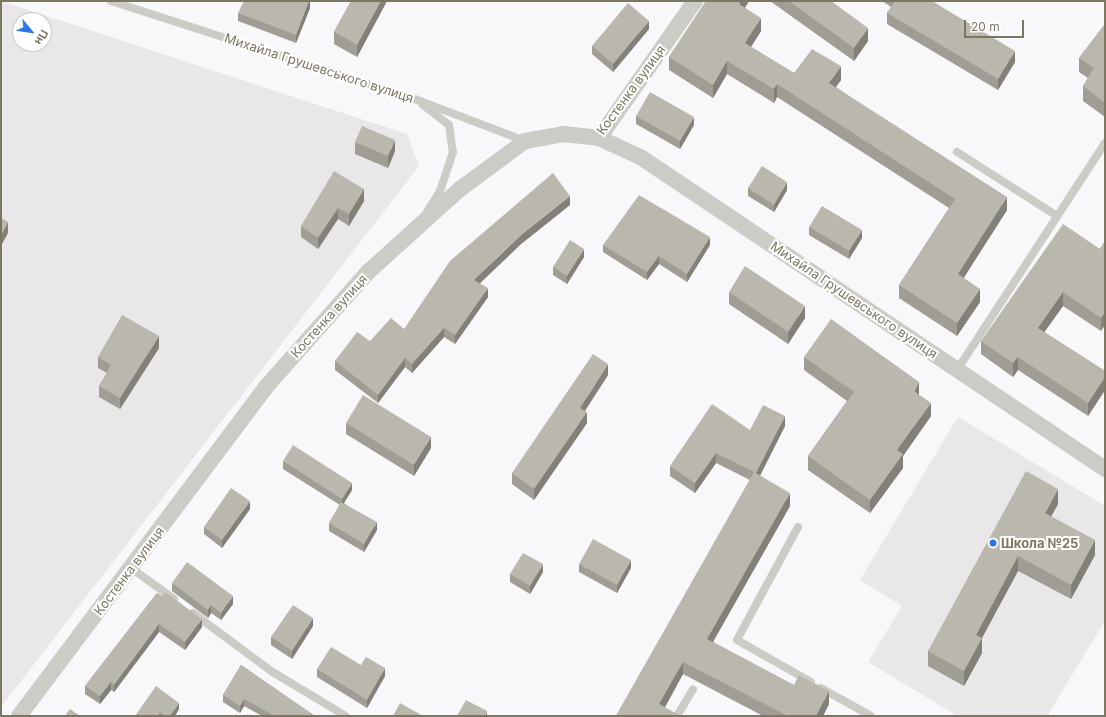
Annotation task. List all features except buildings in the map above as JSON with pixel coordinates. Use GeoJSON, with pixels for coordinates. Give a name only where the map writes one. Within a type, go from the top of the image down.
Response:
{"type":"FeatureCollection","features":[{"type":"Feature","properties":{"kind":"street","name":"Костенка вулиця"},"geometry":{"type":"LineString","coordinates":[[19,716],[265,388],[368,272],[460,189],[525,141],[563,134],[600,138],[695,1]]}},
{"type":"Feature","properties":{"kind":"street","name":"Михайла Грушевського вулиця"},"geometry":{"type":"LineString","coordinates":[[600,138],[642,158],[1105,469]]}},
{"type":"Feature","properties":{"kind":"lane","name":"Михайла Грушевського вулиця"},"geometry":{"type":"LineString","coordinates":[[111,1],[125,3],[416,99],[525,141]]}},
{"type":"Feature","properties":{"kind":"lane"},"geometry":{"type":"LineString","coordinates":[[416,99],[449,125],[453,152],[440,191],[416,230]]}},
{"type":"Feature","properties":{"kind":"lane"},"geometry":{"type":"LineString","coordinates":[[957,370],[1105,143]]}},
{"type":"Feature","properties":{"kind":"lane"},"geometry":{"type":"LineString","coordinates":[[957,152],[1057,216]]}},
{"type":"Feature","properties":{"kind":"lane"},"geometry":{"type":"LineString","coordinates":[[798,527],[737,640],[871,716]]}},
{"type":"Feature","properties":{"kind":"lane"},"geometry":{"type":"LineString","coordinates":[[131,568],[271,671],[346,716]]}},
{"type":"Feature","properties":{"kind":"lane"},"geometry":{"type":"LineString","coordinates":[[677,716],[692,689]]}},
{"type":"Feature","properties":{"kind":"shaded area"},"geometry":{"type":"Polygon","coordinates":[[[1,1],[35,12],[12,12],[12,52],[52,52],[52,18],[407,134],[419,166],[1,707],[1,1]]]}},
{"type":"Feature","properties":{"kind":"shaded area","name":"Школа №25"},"geometry":{"type":"Polygon","coordinates":[[[958,417],[1105,506],[1105,621],[1047,716],[958,716],[868,662],[902,606],[860,580],[958,417]]]}},
{"type":"Feature","properties":{"kind":"place","name":"Школа №25"},"geometry":{"type":"Point","coordinates":[993,543]}}]}
